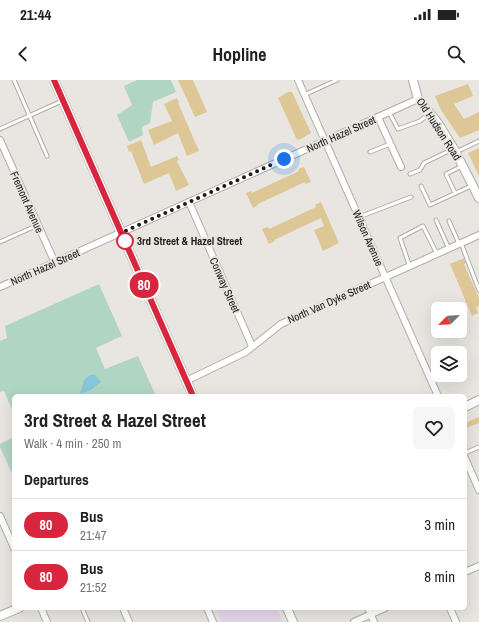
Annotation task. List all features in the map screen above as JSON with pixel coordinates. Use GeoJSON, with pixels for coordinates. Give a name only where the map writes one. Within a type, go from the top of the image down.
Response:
{"type":"FeatureCollection","features":[{"type":"Feature","properties":{"kind":"street"},"geometry":{"type":"LineString","coordinates":[[54,80],[192,394]]}},
{"type":"Feature","properties":{"kind":"street","name":"Wilson Avenue"},"geometry":{"type":"LineString","coordinates":[[298,80],[437,394]]}},
{"type":"Feature","properties":{"kind":"street","name":"Old Hudson Road"},"geometry":{"type":"LineString","coordinates":[[413,80],[418,99],[431,113],[455,150],[475,187],[479,198]]}},
{"type":"Feature","properties":{"kind":"street","name":"North Hazel Street"},"geometry":{"type":"LineString","coordinates":[[0,287],[418,99]]}},
{"type":"Feature","properties":{"kind":"street"},"geometry":{"type":"LineString","coordinates":[[378,117],[400,167]]}},
{"type":"Feature","properties":{"kind":"street","name":"Fremont Avenue"},"geometry":{"type":"LineString","coordinates":[[0,140],[55,263]]}},
{"type":"Feature","properties":{"kind":"street","name":"Conway Street"},"geometry":{"type":"LineString","coordinates":[[189,202],[252,346]]}},
{"type":"Feature","properties":{"kind":"street","name":"North Van Dyke Street"},"geometry":{"type":"LineString","coordinates":[[186,381],[246,352],[281,324],[479,235]]}},
{"type":"Feature","properties":{"kind":"street"},"geometry":{"type":"LineString","coordinates":[[467,405],[479,400]]}},
{"type":"Feature","properties":{"kind":"street"},"geometry":{"type":"LineString","coordinates":[[467,463],[479,490]]}},
{"type":"Feature","properties":{"kind":"street"},"geometry":{"type":"LineString","coordinates":[[0,516],[12,543]]}},
{"type":"Feature","properties":{"kind":"street"},"geometry":{"type":"LineString","coordinates":[[467,571],[479,566]]}},
{"type":"Feature","properties":{"kind":"street"},"geometry":{"type":"LineString","coordinates":[[2,618],[16,610]]}},
{"type":"Feature","properties":{"kind":"street"},"geometry":{"type":"LineString","coordinates":[[42,610],[47,622]]}},
{"type":"Feature","properties":{"kind":"street"},"geometry":{"type":"LineString","coordinates":[[123,610],[129,622]]}},
{"type":"Feature","properties":{"kind":"street"},"geometry":{"type":"LineString","coordinates":[[208,610],[213,622]]}},
{"type":"Feature","properties":{"kind":"street"},"geometry":{"type":"LineString","coordinates":[[288,610],[293,622]]}},
{"type":"Feature","properties":{"kind":"street"},"geometry":{"type":"LineString","coordinates":[[369,610],[374,622]]}},
{"type":"Feature","properties":{"kind":"street"},"geometry":{"type":"LineString","coordinates":[[354,622],[381,610]]}},
{"type":"Feature","properties":{"kind":"street"},"geometry":{"type":"LineString","coordinates":[[451,610],[456,622]]}},
{"type":"Feature","properties":{"kind":"lane"},"geometry":{"type":"LineString","coordinates":[[14,80],[47,156]]}},
{"type":"Feature","properties":{"kind":"lane"},"geometry":{"type":"LineString","coordinates":[[304,95],[336,80]]}},
{"type":"Feature","properties":{"kind":"lane"},"geometry":{"type":"LineString","coordinates":[[0,129],[63,100]]}},
{"type":"Feature","properties":{"kind":"lane"},"geometry":{"type":"LineString","coordinates":[[389,112],[398,129],[420,121],[431,113]]}},
{"type":"Feature","properties":{"kind":"lane"},"geometry":{"type":"LineString","coordinates":[[410,174],[420,170],[424,163],[479,141]]}},
{"type":"Feature","properties":{"kind":"lane"},"geometry":{"type":"LineString","coordinates":[[370,152],[390,144]]}},
{"type":"Feature","properties":{"kind":"lane"},"geometry":{"type":"LineString","coordinates":[[455,193],[446,174],[463,165]]}},
{"type":"Feature","properties":{"kind":"lane"},"geometry":{"type":"LineString","coordinates":[[421,186],[430,205],[455,193],[475,187]]}},
{"type":"Feature","properties":{"kind":"lane"},"geometry":{"type":"LineString","coordinates":[[359,217],[411,197]]}},
{"type":"Feature","properties":{"kind":"lane"},"geometry":{"type":"LineString","coordinates":[[436,220],[449,249]]}},
{"type":"Feature","properties":{"kind":"lane"},"geometry":{"type":"LineString","coordinates":[[449,221],[479,290]]}},
{"type":"Feature","properties":{"kind":"lane"},"geometry":{"type":"LineString","coordinates":[[0,236],[1,241],[38,225]]}},
{"type":"Feature","properties":{"kind":"lane"},"geometry":{"type":"LineString","coordinates":[[410,267],[400,238],[423,226],[437,255]]}},
{"type":"Feature","properties":{"kind":"lane"},"geometry":{"type":"LineString","coordinates":[[467,452],[479,447]]}},
{"type":"Feature","properties":{"kind":"lane"},"geometry":{"type":"LineString","coordinates":[[83,610],[88,622]]}},
{"type":"Feature","properties":{"kind":"shaded area"},"geometry":{"type":"Polygon","coordinates":[[[216,610],[278,610],[283,622],[221,622],[216,610]]]}},
{"type":"Feature","properties":{"kind":"green space"},"geometry":{"type":"Polygon","coordinates":[[[137,80],[171,80],[176,92],[153,102],[150,123],[142,127],[143,135],[129,142],[117,115],[132,105],[124,86],[137,80]]]}},
{"type":"Feature","properties":{"kind":"green space"},"geometry":{"type":"Polygon","coordinates":[[[99,284],[122,336],[96,348],[105,369],[138,356],[155,394],[12,394],[12,409],[4,391],[0,392],[0,341],[7,338],[5,326],[99,284]]]}},
{"type":"Feature","properties":{"kind":"green space"},"geometry":{"type":"Polygon","coordinates":[[[12,438],[12,474],[0,447],[0,444],[12,438]]]}},
{"type":"Feature","properties":{"kind":"water"},"geometry":{"type":"Polygon","coordinates":[[[90,375],[95,375],[101,382],[91,390],[80,394],[84,380],[90,375]]]}},
{"type":"Feature","properties":{"kind":"building"},"geometry":{"type":"Polygon","coordinates":[[[178,80],[193,80],[207,112],[195,117],[178,80]]]}},
{"type":"Feature","properties":{"kind":"building"},"geometry":{"type":"Polygon","coordinates":[[[468,84],[473,96],[454,104],[464,119],[479,112],[479,130],[460,138],[441,110],[435,96],[468,84]]]}},
{"type":"Feature","properties":{"kind":"building"},"geometry":{"type":"Polygon","coordinates":[[[288,92],[292,92],[311,133],[297,140],[278,98],[288,92]]]}},
{"type":"Feature","properties":{"kind":"building"},"geometry":{"type":"Polygon","coordinates":[[[177,98],[199,151],[187,156],[178,133],[154,145],[148,130],[172,121],[164,104],[177,98]]]}},
{"type":"Feature","properties":{"kind":"building"},"geometry":{"type":"Polygon","coordinates":[[[141,140],[151,167],[177,156],[179,160],[177,161],[189,185],[176,191],[169,173],[144,184],[131,151],[129,152],[127,146],[141,140]]]}},
{"type":"Feature","properties":{"kind":"building"},"geometry":{"type":"Polygon","coordinates":[[[479,148],[479,176],[468,153],[479,148]]]}},
{"type":"Feature","properties":{"kind":"building"},"geometry":{"type":"Polygon","coordinates":[[[304,167],[311,182],[305,184],[305,182],[258,204],[253,208],[246,193],[251,191],[252,193],[299,171],[298,169],[304,167]]]}},
{"type":"Feature","properties":{"kind":"building"},"geometry":{"type":"Polygon","coordinates":[[[321,202],[339,243],[323,251],[314,230],[324,226],[321,218],[274,240],[275,241],[269,244],[262,229],[268,227],[269,229],[316,207],[315,205],[321,202]]]}},
{"type":"Feature","properties":{"kind":"building"},"geometry":{"type":"Polygon","coordinates":[[[464,258],[466,263],[464,264],[479,298],[479,306],[476,307],[478,313],[472,316],[467,302],[450,264],[464,258]]]}},
{"type":"Feature","properties":{"kind":"building"},"geometry":{"type":"Polygon","coordinates":[[[479,417],[479,423],[467,427],[467,422],[479,417]]]}},
{"type":"Feature","properties":{"kind":"bus line","name":"80"},"geometry":{"type":"LineString","coordinates":[[54,80],[192,394]]}},
{"type":"Feature","properties":{"kind":"place","name":"3rd Street & Hazel Street"},"geometry":{"type":"Point","coordinates":[125,241]}},
{"type":"Feature","properties":{"kind":"route"},"geometry":{"type":"LineString","coordinates":[[125,241],[121,233],[284,159]]}}]}
